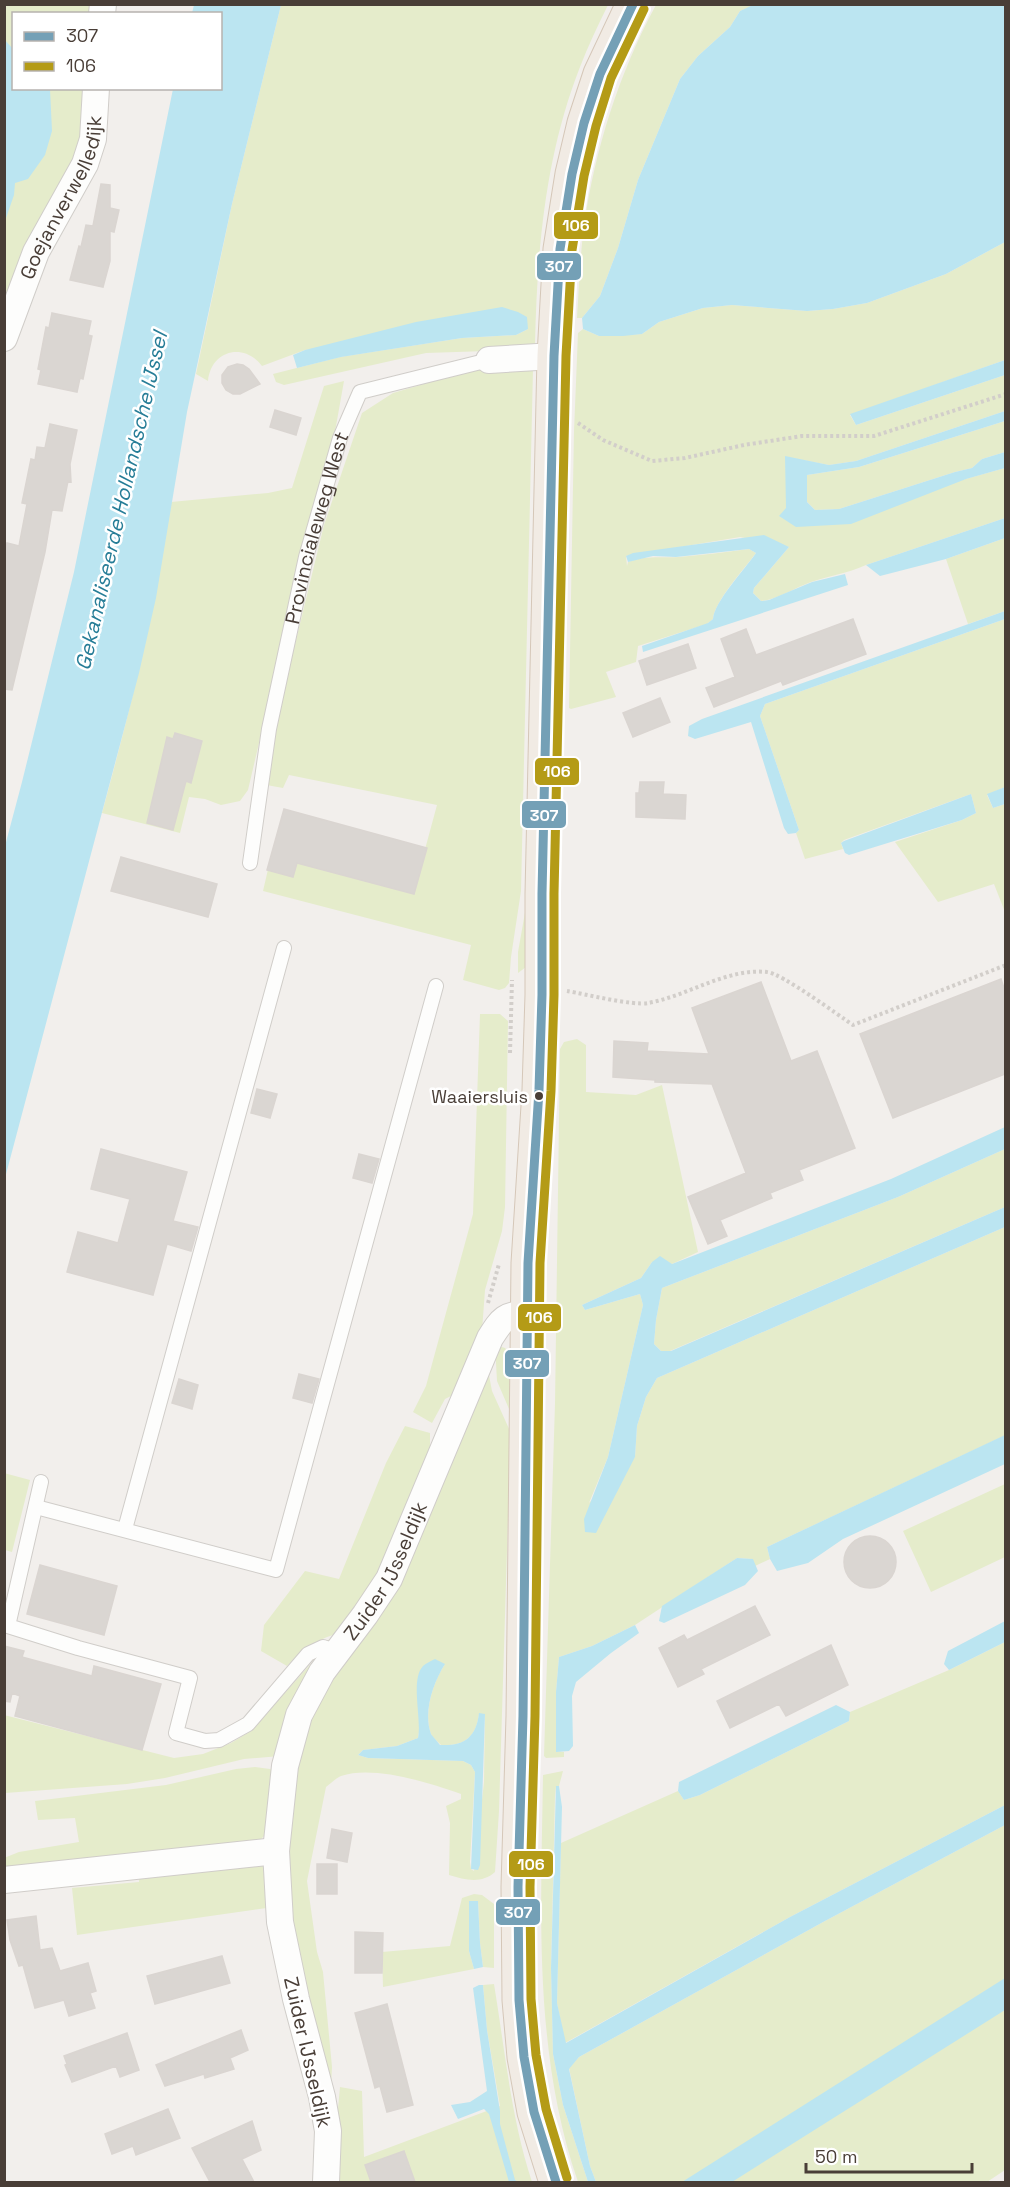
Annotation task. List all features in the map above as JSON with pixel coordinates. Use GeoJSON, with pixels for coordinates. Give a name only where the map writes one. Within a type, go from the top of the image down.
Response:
{"type":"FeatureCollection","features":[{"type":"Feature","properties":{"kind":"main road"},"geometry":{"type":"LineString","coordinates":[[556,2182],[534,2112],[524,2057],[519,2000],[518,1887],[523,1716],[528,1263],[539,1090],[542,995],[542,894],[554,356],[560,249],[572,174],[584,123],[600,74],[633,4]]}},
{"type":"Feature","properties":{"kind":"street","name":"Goejanverwelledijk"},"geometry":{"type":"LineString","coordinates":[[4,338],[36,252],[85,164],[93,138],[96,90]]}},
{"type":"Feature","properties":{"kind":"street","name":"Provincialeweg West"},"geometry":{"type":"LineString","coordinates":[[489,360],[554,356]]}},
{"type":"Feature","properties":{"kind":"street","name":"Zuider IJsseldijk"},"geometry":{"type":"LineString","coordinates":[[326,2182],[328,2131],[322,2097],[296,1999],[280,1922],[276,1851],[285,1766],[299,1714],[322,1672],[389,1579],[490,1338],[499,1324],[511,1314],[528,1314]]}},
{"type":"Feature","properties":{"kind":"street"},"geometry":{"type":"LineString","coordinates":[[4,1880],[276,1851]]}},
{"type":"Feature","properties":{"kind":"lane","name":"Provincialeweg West"},"geometry":{"type":"LineString","coordinates":[[250,862],[268,729],[306,557],[340,438],[360,392],[489,360]]}},
{"type":"Feature","properties":{"kind":"lane"},"geometry":{"type":"LineString","coordinates":[[124,1529],[284,948]]}},
{"type":"Feature","properties":{"kind":"lane"},"geometry":{"type":"LineString","coordinates":[[36,1507],[276,1570],[436,987]]}},
{"type":"Feature","properties":{"kind":"lane"},"geometry":{"type":"LineString","coordinates":[[41,1482],[8,1626],[78,1648],[190,1678],[176,1732],[205,1741],[219,1740],[248,1724],[308,1654],[323,1647],[338,1652]]}},
{"type":"Feature","properties":{"kind":"path"},"geometry":{"type":"LineString","coordinates":[[603,440],[652,461],[685,458],[744,445],[802,436],[874,436],[1005,394]]}},
{"type":"Feature","properties":{"kind":"path"},"geometry":{"type":"LineString","coordinates":[[557,989],[645,1004],[667,999],[738,974],[770,972],[853,1025],[1005,965]]}},
{"type":"Feature","properties":{"kind":"green space"},"geometry":{"type":"Polygon","coordinates":[[[4,5],[98,5],[98,12],[12,12],[12,90],[91,90],[78,158],[4,336],[4,5]]]}},
{"type":"Feature","properties":{"kind":"green space"},"geometry":{"type":"Polygon","coordinates":[[[281,5],[608,5],[586,51],[558,135],[541,239],[535,345],[518,350],[426,353],[284,385],[276,382],[273,374],[340,357],[462,338],[516,335],[528,329],[305,350],[262,366],[255,358],[246,354],[229,353],[215,362],[210,370],[208,381],[196,374],[232,204],[281,5]]]}},
{"type":"Feature","properties":{"kind":"green space"},"geometry":{"type":"Polygon","coordinates":[[[656,5],[755,5],[740,11],[730,27],[698,56],[680,79],[638,180],[618,248],[600,296],[582,318],[577,318],[583,237],[589,197],[602,140],[631,57],[656,5]]]}},
{"type":"Feature","properties":{"kind":"green space"},"geometry":{"type":"Polygon","coordinates":[[[1005,242],[1005,360],[850,415],[856,425],[1005,375],[1005,411],[856,461],[829,465],[786,457],[796,526],[1005,468],[1005,518],[811,582],[780,596],[761,601],[753,593],[754,588],[789,547],[740,537],[626,556],[627,566],[628,562],[647,558],[679,557],[749,549],[756,553],[724,595],[713,619],[707,624],[638,646],[636,662],[606,672],[616,697],[569,708],[578,333],[583,329],[599,336],[642,334],[659,322],[703,308],[732,305],[807,311],[867,303],[946,274],[1005,242]]]}},
{"type":"Feature","properties":{"kind":"green space"},"geometry":{"type":"Polygon","coordinates":[[[482,367],[533,369],[521,891],[509,983],[505,988],[499,990],[463,980],[471,945],[263,891],[272,852],[414,890],[437,805],[289,775],[283,788],[261,784],[324,525],[362,413],[393,393],[482,367]]]}},
{"type":"Feature","properties":{"kind":"green space"},"geometry":{"type":"Polygon","coordinates":[[[344,381],[328,471],[311,521],[248,790],[240,801],[221,805],[205,799],[189,797],[180,833],[102,813],[141,659],[158,581],[171,502],[268,493],[292,488],[324,386],[344,381]]]}},
{"type":"Feature","properties":{"kind":"green space"},"geometry":{"type":"Polygon","coordinates":[[[1005,421],[1005,452],[982,459],[972,468],[839,509],[815,510],[807,502],[807,475],[859,467],[1005,421]]]}},
{"type":"Feature","properties":{"kind":"green space"},"geometry":{"type":"Polygon","coordinates":[[[1005,538],[1005,611],[968,624],[946,559],[1005,538]]]}},
{"type":"Feature","properties":{"kind":"green space"},"geometry":{"type":"Polygon","coordinates":[[[1005,619],[1005,787],[987,795],[993,808],[1005,804],[1005,912],[994,884],[938,902],[895,842],[962,820],[976,813],[971,794],[844,840],[841,843],[843,849],[805,859],[796,833],[799,830],[760,716],[765,704],[1005,619]]]}},
{"type":"Feature","properties":{"kind":"green space"},"geometry":{"type":"Polygon","coordinates":[[[526,907],[526,967],[518,973],[518,952],[526,907]]]}},
{"type":"Feature","properties":{"kind":"green space"},"geometry":{"type":"Polygon","coordinates":[[[480,1014],[500,1014],[508,1021],[505,1207],[502,1231],[485,1290],[482,1331],[455,1394],[445,1399],[432,1423],[413,1412],[426,1386],[473,1214],[480,1014]]]}},
{"type":"Feature","properties":{"kind":"green space"},"geometry":{"type":"Polygon","coordinates":[[[577,1039],[586,1045],[586,1092],[636,1095],[662,1085],[698,1252],[672,1264],[652,1262],[641,1278],[582,1305],[585,1310],[640,1294],[643,1305],[608,1457],[589,1503],[635,1457],[637,1426],[646,1397],[657,1378],[1005,1227],[1006,1435],[767,1547],[770,1559],[755,1566],[752,1559],[737,1558],[635,1625],[592,1646],[559,1657],[556,1692],[556,1751],[564,1752],[564,1757],[546,1758],[544,1756],[555,1404],[560,1049],[564,1042],[577,1039]]]}},
{"type":"Feature","properties":{"kind":"green space"},"geometry":{"type":"Polygon","coordinates":[[[1005,1149],[1005,1207],[670,1351],[661,1351],[654,1344],[662,1288],[898,1197],[1005,1149]]]}},
{"type":"Feature","properties":{"kind":"green space"},"geometry":{"type":"Polygon","coordinates":[[[495,1345],[505,1348],[512,1357],[515,1423],[497,1381],[495,1345]]]}},
{"type":"Feature","properties":{"kind":"green space"},"geometry":{"type":"Polygon","coordinates":[[[488,1370],[492,1391],[510,1431],[499,1811],[495,1872],[479,1880],[449,1875],[450,1823],[446,1806],[461,1799],[461,1794],[402,1777],[369,1773],[341,1776],[326,1787],[307,1881],[317,1952],[323,1972],[332,2067],[331,2085],[299,1988],[282,1852],[304,1723],[488,1370]],[[445,1664],[417,1687],[420,1726],[418,1738],[397,1746],[363,1750],[358,1755],[368,1758],[463,1761],[471,1765],[475,1772],[470,1862],[471,1869],[474,1871],[484,1782],[485,1714],[479,1714],[475,1729],[468,1739],[456,1744],[441,1745],[431,1734],[428,1717],[430,1698],[445,1664]]]}},
{"type":"Feature","properties":{"kind":"green space"},"geometry":{"type":"Polygon","coordinates":[[[405,1426],[430,1433],[430,1472],[413,1515],[343,1632],[312,1644],[287,1666],[261,1651],[264,1625],[305,1571],[339,1579],[386,1463],[405,1426]]]}},
{"type":"Feature","properties":{"kind":"green space"},"geometry":{"type":"Polygon","coordinates":[[[4,1473],[30,1480],[12,1552],[5,1550],[4,1473]]]}},
{"type":"Feature","properties":{"kind":"green space"},"geometry":{"type":"Polygon","coordinates":[[[1005,1484],[1005,1557],[931,1592],[903,1531],[1005,1484]]]}},
{"type":"Feature","properties":{"kind":"green space"},"geometry":{"type":"Polygon","coordinates":[[[1005,1642],[1005,1805],[790,1917],[565,2043],[557,2003],[561,1843],[678,1791],[684,1800],[700,1795],[849,1721],[850,1712],[949,1670],[1005,1642]]]}},
{"type":"Feature","properties":{"kind":"green space"},"geometry":{"type":"Polygon","coordinates":[[[315,1659],[319,1660],[280,1756],[244,1759],[165,1778],[127,1784],[5,1793],[4,1715],[174,1758],[203,1754],[231,1743],[251,1731],[315,1659]]]}},
{"type":"Feature","properties":{"kind":"green space"},"geometry":{"type":"Polygon","coordinates":[[[255,1767],[270,1769],[275,1773],[271,1829],[258,1842],[5,1874],[4,1858],[19,1852],[79,1842],[75,1818],[38,1820],[35,1801],[166,1785],[236,1769],[255,1767]]]}},
{"type":"Feature","properties":{"kind":"green space"},"geometry":{"type":"Polygon","coordinates":[[[563,1771],[555,1796],[551,1968],[553,2054],[563,2105],[588,2182],[578,2182],[563,2133],[553,2083],[543,1981],[541,1878],[543,1775],[563,1771]]]}},
{"type":"Feature","properties":{"kind":"green space"},"geometry":{"type":"Polygon","coordinates":[[[1005,1825],[1005,2170],[987,2182],[596,2182],[590,2166],[569,2068],[579,2057],[1005,1825]]]}},
{"type":"Feature","properties":{"kind":"green space"},"geometry":{"type":"Polygon","coordinates":[[[259,1862],[266,1870],[274,1907],[77,1935],[72,1888],[139,1882],[140,1868],[259,1862]]]}},
{"type":"Feature","properties":{"kind":"green space"},"geometry":{"type":"Polygon","coordinates":[[[474,1894],[482,1895],[494,1904],[494,1968],[483,1967],[478,1901],[469,1901],[469,1951],[474,1969],[383,1987],[382,1952],[450,1946],[462,1898],[474,1894]]]}},
{"type":"Feature","properties":{"kind":"green space"},"geometry":{"type":"Polygon","coordinates":[[[494,1984],[514,2109],[532,2182],[331,2182],[340,2087],[362,2091],[364,2157],[500,2106],[487,2030],[483,1985],[494,1984]]]}},
{"type":"Feature","properties":{"kind":"water"},"geometry":{"type":"Polygon","coordinates":[[[755,4],[1005,5],[1005,242],[946,274],[867,303],[807,311],[732,305],[703,308],[659,322],[642,334],[623,336],[599,336],[583,329],[582,318],[600,296],[618,248],[638,180],[680,79],[698,56],[730,27],[740,11],[755,4]]]}},
{"type":"Feature","properties":{"kind":"water","name":"Gekanaliseerde Hollandsche IJssel"},"geometry":{"type":"Polygon","coordinates":[[[194,5],[281,5],[232,204],[187,412],[156,598],[139,673],[5,1178],[5,846],[74,572],[173,90],[222,90],[222,12],[192,12],[194,5]]]}},
{"type":"Feature","properties":{"kind":"water"},"geometry":{"type":"Polygon","coordinates":[[[4,39],[12,48],[12,90],[50,90],[52,131],[45,155],[28,179],[15,183],[14,195],[5,221],[4,39]]]}},
{"type":"Feature","properties":{"kind":"water"},"geometry":{"type":"Polygon","coordinates":[[[502,307],[527,317],[528,329],[516,335],[462,338],[341,357],[297,368],[293,355],[416,322],[502,307]]]}},
{"type":"Feature","properties":{"kind":"water"},"geometry":{"type":"Polygon","coordinates":[[[1005,360],[1005,375],[856,425],[850,414],[1005,360]]]}},
{"type":"Feature","properties":{"kind":"water"},"geometry":{"type":"Polygon","coordinates":[[[1005,411],[1005,421],[859,467],[807,475],[807,502],[815,510],[839,509],[972,468],[982,459],[1005,452],[1005,468],[966,479],[851,524],[796,527],[779,516],[786,508],[785,456],[829,465],[856,461],[1005,411]]]}},
{"type":"Feature","properties":{"kind":"water"},"geometry":{"type":"Polygon","coordinates":[[[1005,518],[1005,538],[946,559],[880,576],[866,565],[1005,518]]]}},
{"type":"Feature","properties":{"kind":"water"},"geometry":{"type":"Polygon","coordinates":[[[764,535],[789,547],[754,588],[753,593],[761,601],[769,600],[812,582],[845,574],[848,585],[643,652],[642,646],[708,623],[713,619],[724,595],[756,553],[749,549],[676,557],[653,556],[628,562],[626,556],[633,553],[764,535]]]}},
{"type":"Feature","properties":{"kind":"water"},"geometry":{"type":"Polygon","coordinates":[[[1005,611],[1005,619],[765,704],[760,716],[799,830],[796,833],[788,834],[784,828],[751,722],[695,739],[688,736],[689,726],[702,719],[1005,611]]]}},
{"type":"Feature","properties":{"kind":"water"},"geometry":{"type":"Polygon","coordinates":[[[1005,787],[1005,804],[993,808],[987,794],[1005,787]]]}},
{"type":"Feature","properties":{"kind":"water"},"geometry":{"type":"Polygon","coordinates":[[[971,794],[976,813],[962,820],[849,855],[845,853],[841,843],[844,841],[971,794]]]}},
{"type":"Feature","properties":{"kind":"water"},"geometry":{"type":"Polygon","coordinates":[[[1005,1127],[1005,1149],[898,1197],[662,1288],[654,1344],[661,1351],[671,1351],[1005,1207],[1005,1227],[657,1378],[646,1397],[637,1426],[635,1457],[596,1533],[585,1532],[584,1519],[608,1457],[643,1305],[640,1294],[585,1310],[582,1305],[641,1278],[652,1262],[660,1256],[672,1264],[891,1179],[1005,1127]]]}},
{"type":"Feature","properties":{"kind":"water"},"geometry":{"type":"Polygon","coordinates":[[[1005,1435],[1005,1464],[843,1539],[808,1563],[777,1571],[770,1559],[767,1547],[1005,1435]]]}},
{"type":"Feature","properties":{"kind":"water"},"geometry":{"type":"Polygon","coordinates":[[[737,1558],[753,1559],[758,1571],[745,1585],[664,1623],[659,1621],[662,1606],[737,1558]]]}},
{"type":"Feature","properties":{"kind":"water"},"geometry":{"type":"Polygon","coordinates":[[[1005,1621],[1005,1642],[949,1670],[944,1664],[948,1651],[1005,1621]]]}},
{"type":"Feature","properties":{"kind":"water"},"geometry":{"type":"Polygon","coordinates":[[[635,1625],[639,1633],[576,1682],[572,1696],[573,1746],[569,1751],[556,1752],[556,1692],[559,1657],[592,1646],[635,1625]]]}},
{"type":"Feature","properties":{"kind":"water"},"geometry":{"type":"Polygon","coordinates":[[[435,1659],[445,1664],[430,1698],[428,1716],[431,1734],[440,1745],[456,1744],[467,1739],[475,1729],[479,1713],[485,1714],[478,1870],[471,1869],[475,1772],[471,1765],[463,1761],[368,1758],[358,1755],[363,1750],[397,1746],[418,1738],[417,1680],[423,1666],[435,1659]]]}},
{"type":"Feature","properties":{"kind":"water"},"geometry":{"type":"Polygon","coordinates":[[[836,1705],[850,1712],[849,1721],[700,1795],[684,1800],[678,1791],[679,1782],[836,1705]]]}},
{"type":"Feature","properties":{"kind":"water"},"geometry":{"type":"Polygon","coordinates":[[[556,1786],[559,1786],[562,1807],[557,2003],[566,2043],[790,1917],[1005,1805],[1005,1825],[579,2057],[569,2069],[590,2166],[596,2182],[588,2182],[563,2105],[553,2054],[551,1968],[556,1786]]]}},
{"type":"Feature","properties":{"kind":"water"},"geometry":{"type":"Polygon","coordinates":[[[469,1901],[478,1901],[483,1967],[474,1969],[469,1951],[469,1901]]]}},
{"type":"Feature","properties":{"kind":"water"},"geometry":{"type":"Polygon","coordinates":[[[1005,1978],[1005,2010],[732,2182],[682,2182],[1005,1978]]]}},
{"type":"Feature","properties":{"kind":"water"},"geometry":{"type":"Polygon","coordinates":[[[483,1985],[500,2124],[515,2180],[518,2182],[509,2182],[489,2114],[484,2109],[458,2119],[451,2105],[470,2102],[487,2091],[473,1988],[483,1985]]]}},
{"type":"Feature","properties":{"kind":"building"},"geometry":{"type":"Polygon","coordinates":[[[101,184],[110,185],[110,208],[119,210],[114,232],[110,231],[110,261],[103,287],[70,280],[86,225],[93,226],[101,184]]]}},
{"type":"Feature","properties":{"kind":"building"},"geometry":{"type":"Polygon","coordinates":[[[52,313],[91,321],[88,335],[92,336],[83,379],[80,378],[77,392],[38,384],[41,370],[38,369],[46,327],[49,328],[52,313]]]}},
{"type":"Feature","properties":{"kind":"building"},"geometry":{"type":"Polygon","coordinates":[[[237,364],[249,369],[260,384],[240,394],[233,394],[226,390],[222,383],[222,375],[228,367],[237,364]]]}},
{"type":"Feature","properties":{"kind":"building"},"geometry":{"type":"Polygon","coordinates":[[[275,410],[301,418],[296,435],[270,427],[275,410]]]}},
{"type":"Feature","properties":{"kind":"building"},"geometry":{"type":"Polygon","coordinates":[[[50,424],[77,430],[70,464],[71,482],[68,481],[62,511],[52,510],[45,552],[12,690],[4,689],[4,554],[7,543],[19,546],[27,504],[22,503],[31,459],[35,460],[37,447],[45,448],[50,424]]]}},
{"type":"Feature","properties":{"kind":"building"},"geometry":{"type":"Polygon","coordinates":[[[853,619],[866,654],[783,685],[781,681],[714,707],[706,688],[735,677],[721,639],[746,629],[756,655],[853,619]]]}},
{"type":"Feature","properties":{"kind":"building"},"geometry":{"type":"Polygon","coordinates":[[[688,644],[696,668],[647,685],[639,661],[688,644]]]}},
{"type":"Feature","properties":{"kind":"building"},"geometry":{"type":"Polygon","coordinates":[[[660,698],[670,722],[633,737],[623,713],[660,698]]]}},
{"type":"Feature","properties":{"kind":"building"},"geometry":{"type":"Polygon","coordinates":[[[175,733],[202,741],[191,783],[186,781],[173,830],[147,823],[167,737],[173,739],[175,733]]]}},
{"type":"Feature","properties":{"kind":"building"},"geometry":{"type":"Polygon","coordinates":[[[640,782],[664,782],[663,794],[686,795],[685,819],[636,817],[636,793],[639,793],[640,782]]]}},
{"type":"Feature","properties":{"kind":"building"},"geometry":{"type":"Polygon","coordinates":[[[284,809],[427,848],[414,894],[297,863],[293,877],[267,870],[284,809]]]}},
{"type":"Feature","properties":{"kind":"building"},"geometry":{"type":"Polygon","coordinates":[[[121,857],[217,884],[208,917],[111,891],[121,857]]]}},
{"type":"Feature","properties":{"kind":"building"},"geometry":{"type":"Polygon","coordinates":[[[1001,979],[1005,991],[1005,1074],[893,1118],[860,1034],[1001,979]]]}},
{"type":"Feature","properties":{"kind":"building"},"geometry":{"type":"Polygon","coordinates":[[[761,982],[791,1061],[817,1051],[855,1148],[799,1170],[803,1180],[770,1193],[772,1198],[720,1220],[727,1236],[708,1244],[688,1197],[746,1173],[712,1084],[655,1082],[655,1080],[613,1077],[614,1041],[648,1043],[647,1051],[709,1054],[692,1008],[761,982]]]}},
{"type":"Feature","properties":{"kind":"building"},"geometry":{"type":"Polygon","coordinates":[[[257,1089],[277,1094],[270,1118],[251,1113],[257,1089]]]}},
{"type":"Feature","properties":{"kind":"building"},"geometry":{"type":"Polygon","coordinates":[[[101,1149],[187,1172],[173,1221],[198,1227],[191,1251],[167,1244],[153,1295],[67,1272],[78,1232],[118,1243],[130,1199],[91,1189],[101,1149]]]}},
{"type":"Feature","properties":{"kind":"building"},"geometry":{"type":"Polygon","coordinates":[[[359,1154],[379,1159],[372,1183],[353,1178],[359,1154]]]}},
{"type":"Feature","properties":{"kind":"building"},"geometry":{"type":"Polygon","coordinates":[[[299,1374],[319,1379],[312,1403],[293,1398],[299,1374]]]}},
{"type":"Feature","properties":{"kind":"building"},"geometry":{"type":"Polygon","coordinates":[[[179,1379],[198,1385],[192,1409],[172,1403],[179,1379]]]}},
{"type":"Feature","properties":{"kind":"building"},"geometry":{"type":"Polygon","coordinates":[[[870,1536],[880,1538],[888,1544],[894,1552],[896,1562],[894,1572],[888,1580],[880,1586],[870,1588],[860,1586],[852,1580],[846,1572],[844,1562],[846,1552],[852,1544],[860,1538],[870,1536]]]}},
{"type":"Feature","properties":{"kind":"building"},"geometry":{"type":"Polygon","coordinates":[[[40,1565],[117,1586],[104,1635],[27,1614],[40,1565]]]}},
{"type":"Feature","properties":{"kind":"building"},"geometry":{"type":"Polygon","coordinates":[[[755,1606],[770,1635],[701,1669],[704,1674],[678,1687],[659,1648],[684,1635],[687,1640],[755,1606]]]}},
{"type":"Feature","properties":{"kind":"building"},"geometry":{"type":"Polygon","coordinates":[[[831,1645],[848,1685],[786,1716],[779,1704],[730,1728],[717,1701],[831,1645]]]}},
{"type":"Feature","properties":{"kind":"building"},"geometry":{"type":"Polygon","coordinates":[[[4,1646],[24,1651],[22,1657],[92,1676],[94,1666],[161,1684],[142,1750],[15,1716],[20,1696],[12,1693],[10,1702],[4,1701],[4,1646]]]}},
{"type":"Feature","properties":{"kind":"building"},"geometry":{"type":"Polygon","coordinates":[[[332,1829],[352,1833],[347,1862],[327,1858],[332,1829]]]}},
{"type":"Feature","properties":{"kind":"building"},"geometry":{"type":"Polygon","coordinates":[[[317,1864],[337,1864],[337,1894],[317,1894],[317,1864]]]}},
{"type":"Feature","properties":{"kind":"building"},"geometry":{"type":"Polygon","coordinates":[[[36,1916],[40,1950],[52,1948],[60,1971],[88,1963],[96,1991],[90,1993],[95,2008],[69,2016],[64,2000],[35,2008],[23,1965],[19,1966],[10,1940],[7,1920],[36,1916]]]}},
{"type":"Feature","properties":{"kind":"building"},"geometry":{"type":"Polygon","coordinates":[[[355,1932],[383,1933],[382,1973],[355,1973],[355,1932]]]}},
{"type":"Feature","properties":{"kind":"building"},"geometry":{"type":"Polygon","coordinates":[[[222,1956],[230,1983],[155,2004],[147,1976],[222,1956]]]}},
{"type":"Feature","properties":{"kind":"building"},"geometry":{"type":"Polygon","coordinates":[[[387,2004],[413,2105],[387,2112],[380,2086],[375,2088],[355,2013],[387,2004]]]}},
{"type":"Feature","properties":{"kind":"building"},"geometry":{"type":"Polygon","coordinates":[[[241,2030],[248,2050],[230,2058],[234,2069],[205,2078],[204,2074],[165,2086],[156,2065],[241,2030]]]}},
{"type":"Feature","properties":{"kind":"building"},"geometry":{"type":"Polygon","coordinates":[[[127,2033],[139,2070],[120,2077],[116,2066],[72,2082],[64,2056],[127,2033]]]}},
{"type":"Feature","properties":{"kind":"building"},"geometry":{"type":"Polygon","coordinates":[[[168,2109],[180,2138],[136,2155],[133,2146],[112,2154],[105,2134],[168,2109]]]}},
{"type":"Feature","properties":{"kind":"building"},"geometry":{"type":"Polygon","coordinates":[[[252,2121],[261,2150],[242,2159],[254,2182],[210,2182],[192,2148],[252,2121]]]}},
{"type":"Feature","properties":{"kind":"building"},"geometry":{"type":"Polygon","coordinates":[[[404,2151],[415,2182],[371,2182],[365,2165],[404,2151]]]}},
{"type":"Feature","properties":{"kind":"transit line","name":"307"},"geometry":{"type":"LineString","coordinates":[[556,2182],[534,2112],[524,2057],[519,2000],[518,1887],[523,1716],[528,1263],[539,1090],[542,995],[542,894],[554,356],[560,249],[572,174],[584,123],[600,74],[633,4]]}},
{"type":"Feature","properties":{"kind":"transit line","name":"106"},"geometry":{"type":"LineString","coordinates":[[567,2178],[546,2109],[536,2055],[531,1999],[530,1887],[535,1716],[540,1263],[551,1091],[554,995],[554,894],[566,356],[572,250],[584,176],[611,78],[644,9]]}},
{"type":"Feature","properties":{"kind":"place","name":"Waaiersluis"},"geometry":{"type":"Point","coordinates":[539,1096]}}]}
